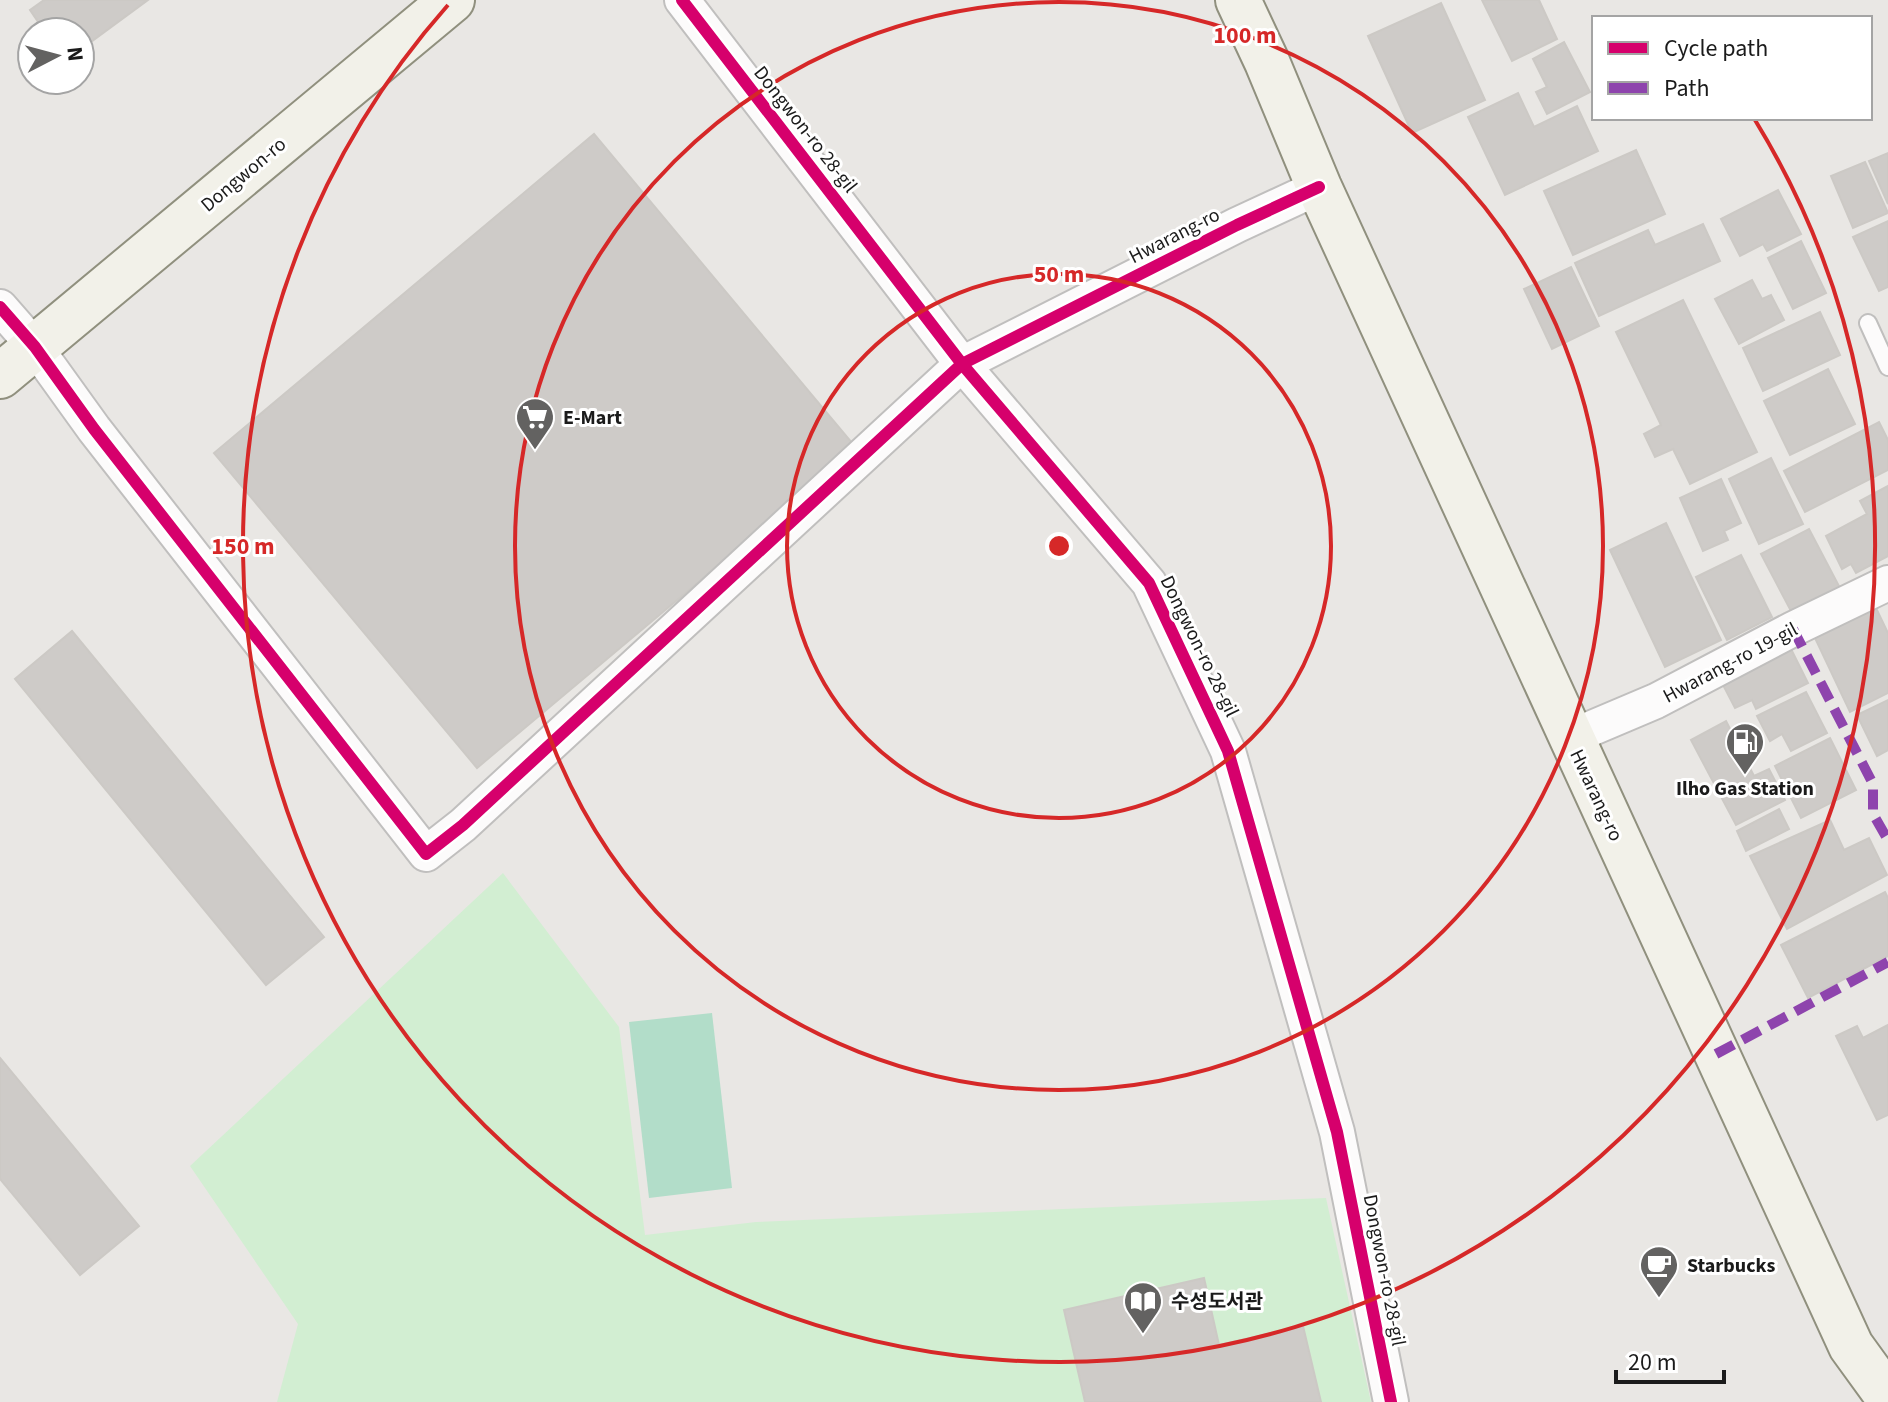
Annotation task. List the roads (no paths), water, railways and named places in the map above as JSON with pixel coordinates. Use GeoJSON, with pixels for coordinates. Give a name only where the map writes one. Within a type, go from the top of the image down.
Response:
{"type":"FeatureCollection","features":[{"type":"Feature","properties":{"kind":"main road","name":"Dongwon-ro"},"geometry":{"type":"LineString","coordinates":[[0,376],[452,0]]}},
{"type":"Feature","properties":{"kind":"main road","name":"Hwarang-ro"},"geometry":{"type":"LineString","coordinates":[[1238,0],[1319,187],[1851,1346],[1888,1397]]}},
{"type":"Feature","properties":{"kind":"street","name":"Dongwon-ro 28-gil"},"geometry":{"type":"LineString","coordinates":[[682,0],[962,364],[1149,583],[1228,751],[1337,1132],[1391,1402]]}},
{"type":"Feature","properties":{"kind":"street","name":"Hwarang-ro"},"geometry":{"type":"LineString","coordinates":[[35,347],[94,429],[426,854],[463,825],[962,364],[1319,187]]}},
{"type":"Feature","properties":{"kind":"street"},"geometry":{"type":"LineString","coordinates":[[0,307],[35,347]]}},
{"type":"Feature","properties":{"kind":"street","name":"Hwarang-ro 19-gil"},"geometry":{"type":"LineString","coordinates":[[1571,737],[1656,701],[1888,583]]}},
{"type":"Feature","properties":{"kind":"lane"},"geometry":{"type":"LineString","coordinates":[[1868,323],[1888,367]]}},
{"type":"Feature","properties":{"kind":"place","name":"E-Mart"},"geometry":{"type":"Point","coordinates":[535,451]}},
{"type":"Feature","properties":{"kind":"place","name":"Ilho Gas Station"},"geometry":{"type":"Point","coordinates":[1745,776]}},
{"type":"Feature","properties":{"kind":"place","name":"Starbucks"},"geometry":{"type":"Point","coordinates":[1659,1299]}},
{"type":"Feature","properties":{"kind":"place","name":"수성도서관"},"geometry":{"type":"Point","coordinates":[1143,1335]}}]}
